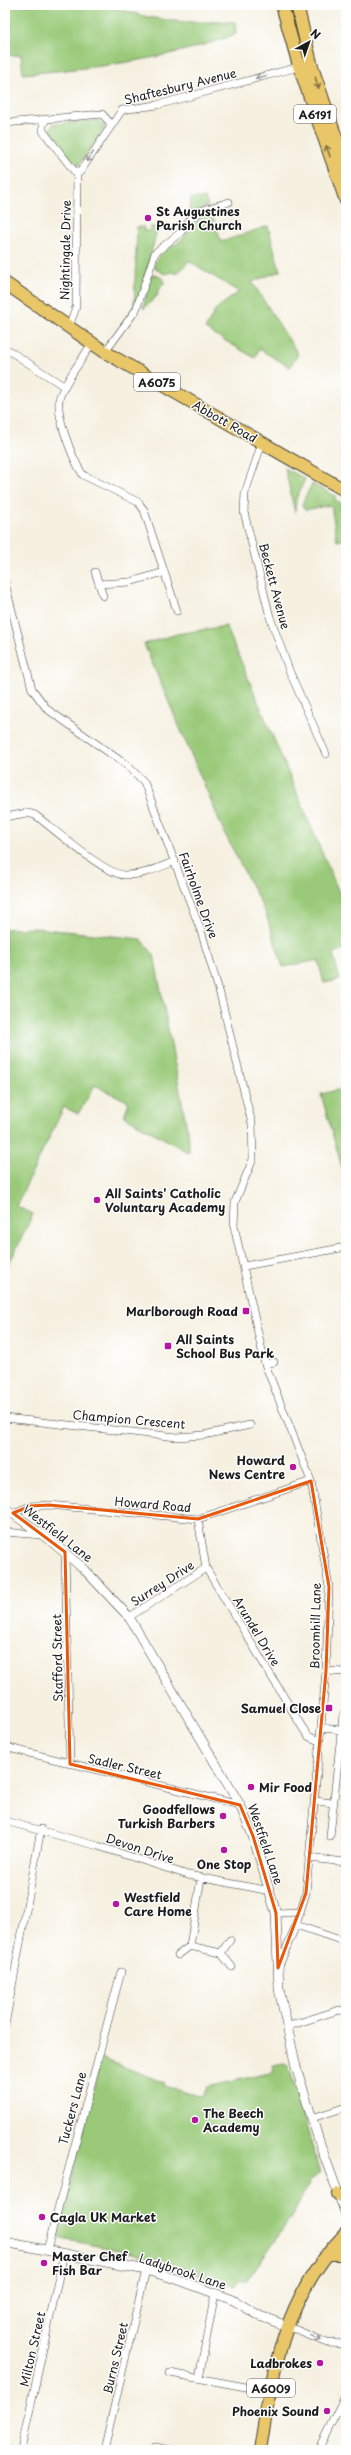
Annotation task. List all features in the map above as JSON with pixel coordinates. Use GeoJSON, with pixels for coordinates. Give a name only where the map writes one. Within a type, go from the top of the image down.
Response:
{"type":"FeatureCollection","features":[{"type":"Feature","properties":{"kind":"main road","name":"A6191"},"geometry":{"type":"LineString","coordinates":[[282,5],[299,66],[342,176],[346,201]]}},
{"type":"Feature","properties":{"kind":"main road","name":"A6191"},"geometry":{"type":"LineString","coordinates":[[297,5],[312,67],[346,167]]}},
{"type":"Feature","properties":{"kind":"main road","name":"Abbott Road"},"geometry":{"type":"LineString","coordinates":[[5,283],[105,352],[346,491]]}},
{"type":"Feature","properties":{"kind":"main road","name":"A6009"},"geometry":{"type":"LineString","coordinates":[[260,2450],[265,2414],[287,2326],[302,2291],[327,2254],[346,2233]]}},
{"type":"Feature","properties":{"kind":"main road"},"geometry":{"type":"LineString","coordinates":[[327,2254],[346,2254]]}},
{"type":"Feature","properties":{"kind":"street","name":"Shaftesbury Avenue"},"geometry":{"type":"LineString","coordinates":[[77,172],[80,172],[122,110],[157,105],[299,66],[312,67]]}},
{"type":"Feature","properties":{"kind":"street"},"geometry":{"type":"LineString","coordinates":[[5,123],[102,114],[112,125]]}},
{"type":"Feature","properties":{"kind":"street"},"geometry":{"type":"LineString","coordinates":[[47,119],[43,124],[43,130],[77,172]]}},
{"type":"Feature","properties":{"kind":"street","name":"Nightingale Drive"},"geometry":{"type":"LineString","coordinates":[[69,327],[76,307],[77,172]]}},
{"type":"Feature","properties":{"kind":"street"},"geometry":{"type":"LineString","coordinates":[[105,352],[136,310],[155,253],[181,232],[190,219],[203,210],[229,202]]}},
{"type":"Feature","properties":{"kind":"street"},"geometry":{"type":"LineString","coordinates":[[92,343],[60,396],[58,410],[78,468],[89,480],[138,502],[144,510],[178,611]]}},
{"type":"Feature","properties":{"kind":"street"},"geometry":{"type":"LineString","coordinates":[[5,348],[65,387]]}},
{"type":"Feature","properties":{"kind":"street","name":"Beckett Avenue"},"geometry":{"type":"LineString","coordinates":[[262,442],[245,493],[244,512],[270,617],[290,670],[326,754]]}},
{"type":"Feature","properties":{"kind":"street"},"geometry":{"type":"LineString","coordinates":[[95,572],[103,596]]}},
{"type":"Feature","properties":{"kind":"street"},"geometry":{"type":"LineString","coordinates":[[99,584],[130,582],[164,572]]}},
{"type":"Feature","properties":{"kind":"street","name":"Fairholme Drive"},"geometry":{"type":"LineString","coordinates":[[5,583],[32,689],[47,709],[128,766],[144,782],[201,931],[220,994],[252,1124],[253,1160],[235,1202],[234,1226],[244,1266]]}},
{"type":"Feature","properties":{"kind":"street"},"geometry":{"type":"LineString","coordinates":[[5,817],[26,813],[35,815],[108,870],[123,875],[143,874],[175,862]]}},
{"type":"Feature","properties":{"kind":"street"},"geometry":{"type":"LineString","coordinates":[[244,1266],[346,1247]]}},
{"type":"Feature","properties":{"kind":"street","name":"Broomhill Lane"},"geometry":{"type":"LineString","coordinates":[[244,1266],[265,1364],[301,1442],[311,1481],[329,1587],[326,1671],[306,1893],[296,1925],[278,1968]]}},
{"type":"Feature","properties":{"kind":"street"},"geometry":{"type":"LineString","coordinates":[[265,1364],[274,1362]]}},
{"type":"Feature","properties":{"kind":"street","name":"Champion Crescent"},"geometry":{"type":"LineString","coordinates":[[5,1418],[177,1437],[204,1435],[250,1425]]}},
{"type":"Feature","properties":{"kind":"street","name":"Howard Road"},"geometry":{"type":"LineString","coordinates":[[13,1513],[31,1506],[49,1505],[198,1519],[311,1481]]}},
{"type":"Feature","properties":{"kind":"street","name":"Westfield Lane"},"geometry":{"type":"LineString","coordinates":[[5,1508],[65,1552],[86,1570],[129,1617],[240,1805],[253,1836],[276,1913],[279,1989],[286,2027],[312,2118],[342,2196],[346,2215]]}},
{"type":"Feature","properties":{"kind":"street","name":"Arundel Drive"},"geometry":{"type":"LineString","coordinates":[[198,1519],[206,1568],[302,1727],[308,1736],[319,1741]]}},
{"type":"Feature","properties":{"kind":"street"},"geometry":{"type":"LineString","coordinates":[[5,1532],[42,1535]]}},
{"type":"Feature","properties":{"kind":"street","name":"Stafford Street"},"geometry":{"type":"LineString","coordinates":[[65,1552],[70,1764]]}},
{"type":"Feature","properties":{"kind":"street","name":"Surrey Drive"},"geometry":{"type":"LineString","coordinates":[[129,1617],[206,1568]]}},
{"type":"Feature","properties":{"kind":"street"},"geometry":{"type":"LineString","coordinates":[[326,1671],[346,1672]]}},
{"type":"Feature","properties":{"kind":"street"},"geometry":{"type":"LineString","coordinates":[[330,1836],[343,1715]]}},
{"type":"Feature","properties":{"kind":"street"},"geometry":{"type":"LineString","coordinates":[[320,1728],[342,1730]]}},
{"type":"Feature","properties":{"kind":"street","name":"Sadler Street"},"geometry":{"type":"LineString","coordinates":[[5,1748],[240,1805]]}},
{"type":"Feature","properties":{"kind":"street"},"geometry":{"type":"LineString","coordinates":[[314,1801],[333,1803]]}},
{"type":"Feature","properties":{"kind":"street","name":"Devon Drive"},"geometry":{"type":"LineString","coordinates":[[5,1820],[41,1829],[201,1878],[270,1891]]}},
{"type":"Feature","properties":{"kind":"street"},"geometry":{"type":"LineString","coordinates":[[5,2025],[41,1829]]}},
{"type":"Feature","properties":{"kind":"street"},"geometry":{"type":"LineString","coordinates":[[309,1858],[346,1862]]}},
{"type":"Feature","properties":{"kind":"street"},"geometry":{"type":"LineString","coordinates":[[178,1955],[190,1946],[201,1878]]}},
{"type":"Feature","properties":{"kind":"street"},"geometry":{"type":"LineString","coordinates":[[276,1913],[300,1912]]}},
{"type":"Feature","properties":{"kind":"street"},"geometry":{"type":"LineString","coordinates":[[296,1925],[346,1942]]}},
{"type":"Feature","properties":{"kind":"street"},"geometry":{"type":"LineString","coordinates":[[221,1953],[230,1940]]}},
{"type":"Feature","properties":{"kind":"street"},"geometry":{"type":"LineString","coordinates":[[190,1946],[221,1953],[232,1967]]}},
{"type":"Feature","properties":{"kind":"street","name":"Tuckers Lane"},"geometry":{"type":"LineString","coordinates":[[47,2250],[121,1972]]}},
{"type":"Feature","properties":{"kind":"street"},"geometry":{"type":"LineString","coordinates":[[286,2027],[339,2010],[346,2011]]}},
{"type":"Feature","properties":{"kind":"street"},"geometry":{"type":"LineString","coordinates":[[312,2118],[346,2107]]}},
{"type":"Feature","properties":{"kind":"street","name":"Ladybrook Lane"},"geometry":{"type":"LineString","coordinates":[[5,2242],[146,2270],[233,2300],[260,2316],[326,2343],[346,2344]]}},
{"type":"Feature","properties":{"kind":"street","name":"Milton Street"},"geometry":{"type":"LineString","coordinates":[[21,2450],[64,2253]]}},
{"type":"Feature","properties":{"kind":"street","name":"Burns Street"},"geometry":{"type":"LineString","coordinates":[[104,2450],[146,2270]]}},
{"type":"Feature","properties":{"kind":"street"},"geometry":{"type":"LineString","coordinates":[[199,2378],[215,2293]]}},
{"type":"Feature","properties":{"kind":"street"},"geometry":{"type":"LineString","coordinates":[[170,2373],[251,2388]]}},
{"type":"Feature","properties":{"kind":"street"},"geometry":{"type":"LineString","coordinates":[[318,2450],[346,2394]]}},
{"type":"Feature","properties":{"kind":"street"},"geometry":{"type":"LineString","coordinates":[[155,2447],[171,2450]]}},
{"type":"Feature","properties":{"kind":"highlighted area"},"geometry":{"type":"Polygon","coordinates":[[[311,1481],[329,1587],[326,1671],[306,1893],[278,1968],[276,1913],[253,1836],[240,1805],[70,1764],[65,1552],[13,1513],[31,1506],[49,1505],[198,1519],[311,1481]]]}},
{"type":"Feature","properties":{"kind":"green space"},"geometry":{"type":"Polygon","coordinates":[[[5,5],[104,5],[148,17],[180,22],[235,22],[236,34],[184,50],[131,62],[23,74],[21,55],[5,56],[5,5]]]}},
{"type":"Feature","properties":{"kind":"green space"},"geometry":{"type":"Polygon","coordinates":[[[98,120],[105,127],[78,166],[74,166],[48,132],[53,124],[98,120]]]}},
{"type":"Feature","properties":{"kind":"green space"},"geometry":{"type":"Polygon","coordinates":[[[191,198],[205,198],[208,206],[191,213],[189,212],[191,198]]]}},
{"type":"Feature","properties":{"kind":"green space"},"geometry":{"type":"Polygon","coordinates":[[[211,210],[221,242],[268,226],[280,271],[252,282],[298,354],[290,367],[259,349],[255,358],[205,329],[217,308],[239,292],[189,261],[177,274],[174,272],[164,274],[155,268],[154,265],[160,255],[180,241],[199,219],[211,210]]]}},
{"type":"Feature","properties":{"kind":"green space"},"geometry":{"type":"Polygon","coordinates":[[[137,227],[144,227],[144,231],[150,231],[150,227],[156,227],[156,234],[142,289],[134,307],[137,227]]]}},
{"type":"Feature","properties":{"kind":"green space"},"geometry":{"type":"Polygon","coordinates":[[[156,275],[164,279],[164,283],[157,292],[158,295],[143,309],[151,276],[156,275]]]}},
{"type":"Feature","properties":{"kind":"green space"},"geometry":{"type":"Polygon","coordinates":[[[285,468],[305,479],[296,499],[295,513],[285,468]]]}},
{"type":"Feature","properties":{"kind":"green space"},"geometry":{"type":"Polygon","coordinates":[[[312,484],[336,496],[334,499],[346,506],[346,539],[337,541],[331,505],[305,510],[303,508],[302,504],[312,484]]]}},
{"type":"Feature","properties":{"kind":"green space"},"geometry":{"type":"Polygon","coordinates":[[[226,626],[346,909],[346,949],[333,953],[340,980],[324,983],[318,960],[283,967],[265,912],[225,834],[144,644],[177,634],[226,626]]]}},
{"type":"Feature","properties":{"kind":"green space"},"geometry":{"type":"Polygon","coordinates":[[[35,928],[141,939],[154,955],[189,1139],[189,1153],[124,1116],[129,1102],[95,1085],[78,1114],[64,1107],[16,1206],[33,1214],[5,1272],[5,929],[35,928]]]}},
{"type":"Feature","properties":{"kind":"green space"},"geometry":{"type":"Polygon","coordinates":[[[346,1088],[346,1182],[321,1094],[346,1088]]]}},
{"type":"Feature","properties":{"kind":"green space","name":"The Beech Academy"},"geometry":{"type":"Polygon","coordinates":[[[101,2058],[165,2083],[164,2086],[203,2097],[207,2087],[274,2072],[273,2066],[285,2064],[289,2067],[320,2173],[310,2181],[294,2213],[246,2282],[241,2280],[235,2286],[133,2253],[57,2238],[101,2058]]]}},
{"type":"Feature","properties":{"kind":"place","name":"St Augustines Parish Church"},"geometry":{"type":"Point","coordinates":[148,218]}},
{"type":"Feature","properties":{"kind":"place","name":"All Saints' Catholic Voluntary Academy"},"geometry":{"type":"Point","coordinates":[97,1200]}},
{"type":"Feature","properties":{"kind":"place","name":"Marlborough Road"},"geometry":{"type":"Point","coordinates":[246,1311]}},
{"type":"Feature","properties":{"kind":"place","name":"All Saints School Bus Park"},"geometry":{"type":"Point","coordinates":[168,1346]}},
{"type":"Feature","properties":{"kind":"place","name":"Howard News Centre"},"geometry":{"type":"Point","coordinates":[293,1467]}},
{"type":"Feature","properties":{"kind":"place","name":"Samuel Close"},"geometry":{"type":"Point","coordinates":[329,1708]}},
{"type":"Feature","properties":{"kind":"place","name":"Mir Food"},"geometry":{"type":"Point","coordinates":[251,1787]}},
{"type":"Feature","properties":{"kind":"place","name":"Goodfellows Turkish Barbers"},"geometry":{"type":"Point","coordinates":[223,1816]}},
{"type":"Feature","properties":{"kind":"place","name":"One Stop"},"geometry":{"type":"Point","coordinates":[224,1850]}},
{"type":"Feature","properties":{"kind":"place","name":"Westfield Care Home"},"geometry":{"type":"Point","coordinates":[116,1904]}},
{"type":"Feature","properties":{"kind":"place","name":"The Beech Academy"},"geometry":{"type":"Point","coordinates":[195,2120]}},
{"type":"Feature","properties":{"kind":"place","name":"Cagla UK Market"},"geometry":{"type":"Point","coordinates":[42,2217]}},
{"type":"Feature","properties":{"kind":"place","name":"Master Chef Fish Bar"},"geometry":{"type":"Point","coordinates":[44,2263]}},
{"type":"Feature","properties":{"kind":"place","name":"Ladbrokes"},"geometry":{"type":"Point","coordinates":[320,2363]}},
{"type":"Feature","properties":{"kind":"place","name":"Phoenix Sound"},"geometry":{"type":"Point","coordinates":[327,2411]}}]}
